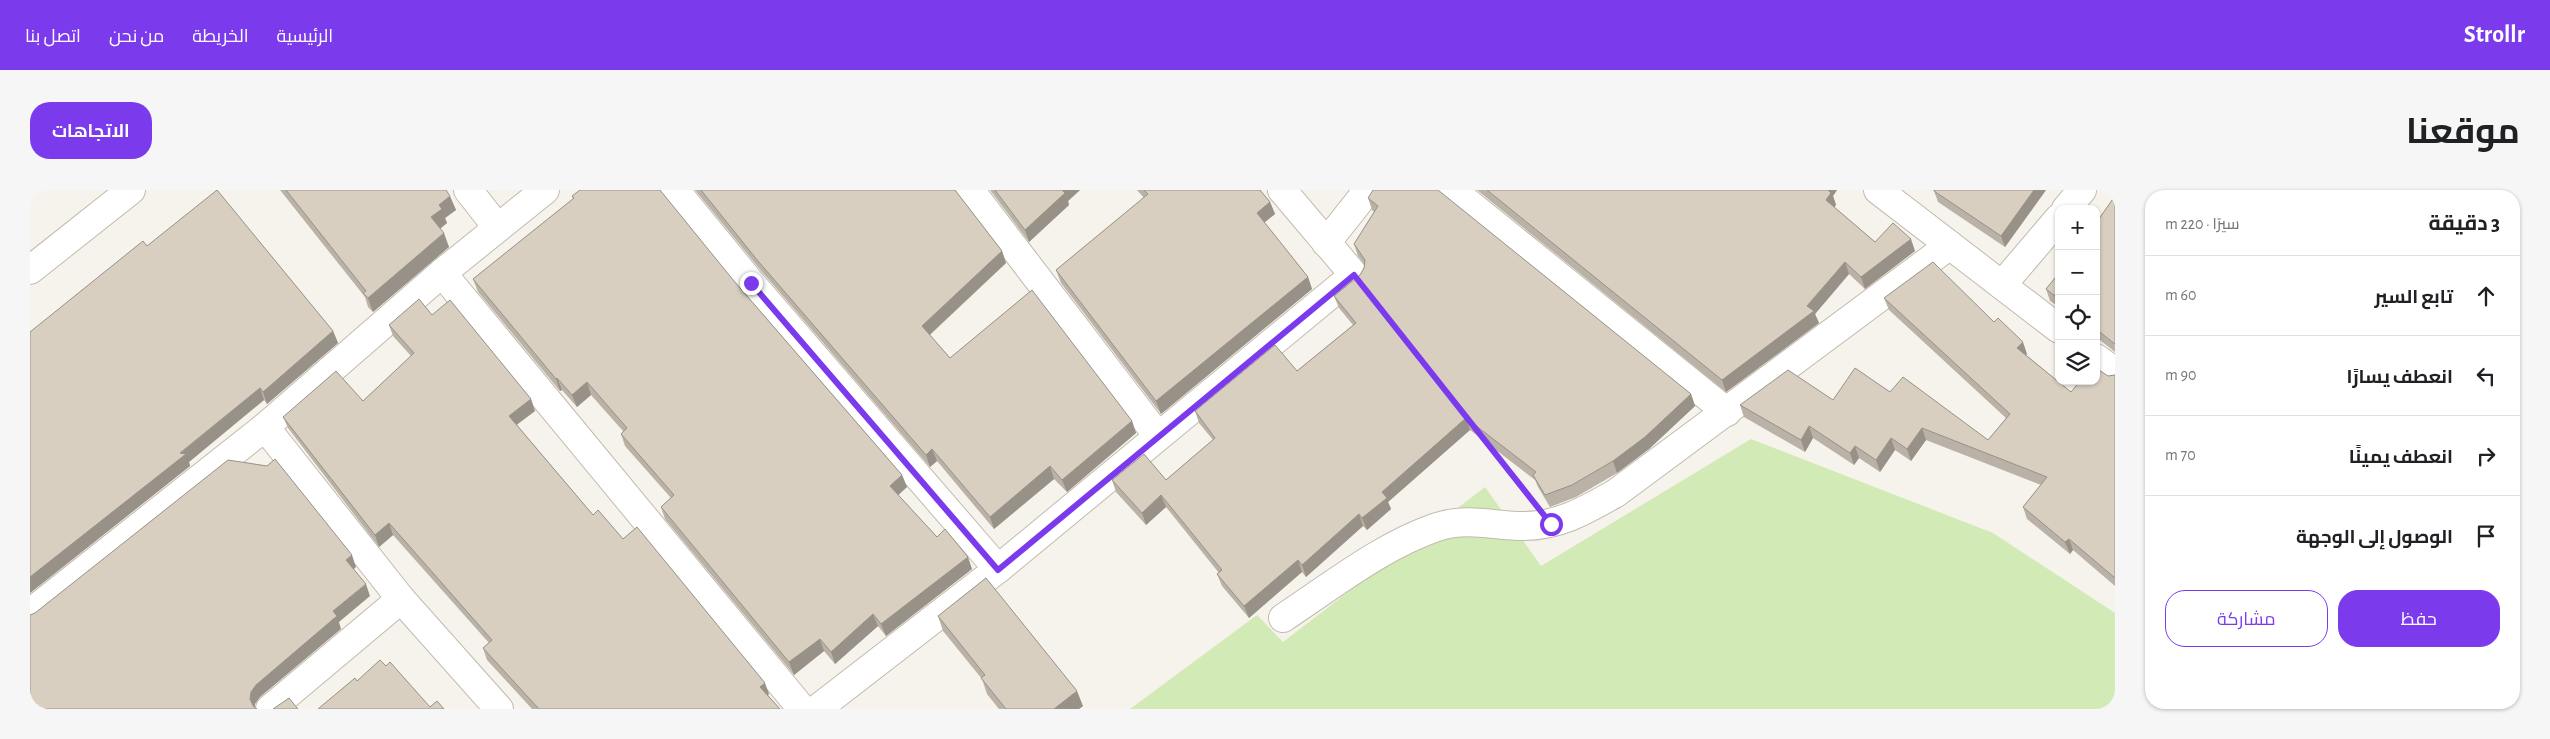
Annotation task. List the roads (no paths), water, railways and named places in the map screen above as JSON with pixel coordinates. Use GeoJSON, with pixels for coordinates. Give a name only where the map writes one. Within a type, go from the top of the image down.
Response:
{"type":"FeatureCollection","features":[{"type":"Feature","properties":{"kind":"street"},"geometry":{"type":"LineString","coordinates":[[30,270],[132,190]]}},
{"type":"Feature","properties":{"kind":"street"},"geometry":{"type":"LineString","coordinates":[[468,190],[497,228]]}},
{"type":"Feature","properties":{"kind":"street"},"geometry":{"type":"LineString","coordinates":[[30,613],[265,427],[442,273],[545,190]]}},
{"type":"Feature","properties":{"kind":"street"},"geometry":{"type":"LineString","coordinates":[[675,190],[751,283],[998,570]]}},
{"type":"Feature","properties":{"kind":"street"},"geometry":{"type":"LineString","coordinates":[[970,190],[1032,268],[1158,436]]}},
{"type":"Feature","properties":{"kind":"street"},"geometry":{"type":"LineString","coordinates":[[817,709],[998,570],[1354,275],[1282,190]]}},
{"type":"Feature","properties":{"kind":"street"},"geometry":{"type":"LineString","coordinates":[[1326,243],[1368,190]]}},
{"type":"Feature","properties":{"kind":"street"},"geometry":{"type":"LineString","coordinates":[[1452,190],[1727,412]]}},
{"type":"Feature","properties":{"kind":"street"},"geometry":{"type":"LineString","coordinates":[[1878,190],[2055,326]]}},
{"type":"Feature","properties":{"kind":"street"},"geometry":{"type":"LineString","coordinates":[[2069,205],[2082,190]]}},
{"type":"Feature","properties":{"kind":"street"},"geometry":{"type":"LineString","coordinates":[[2002,285],[2055,223]]}},
{"type":"Feature","properties":{"kind":"street"},"geometry":{"type":"LineString","coordinates":[[1283,618],[1384,552],[1437,527],[1470,521],[1523,526],[1551,524],[1575,516],[1616,493],[1950,245]]}},
{"type":"Feature","properties":{"kind":"street"},"geometry":{"type":"LineString","coordinates":[[442,273],[802,709]]}},
{"type":"Feature","properties":{"kind":"street"},"geometry":{"type":"LineString","coordinates":[[2100,361],[2115,372]]}},
{"type":"Feature","properties":{"kind":"street"},"geometry":{"type":"LineString","coordinates":[[265,427],[401,599],[500,709]]}},
{"type":"Feature","properties":{"kind":"street"},"geometry":{"type":"LineString","coordinates":[[270,709],[401,599]]}}]}
